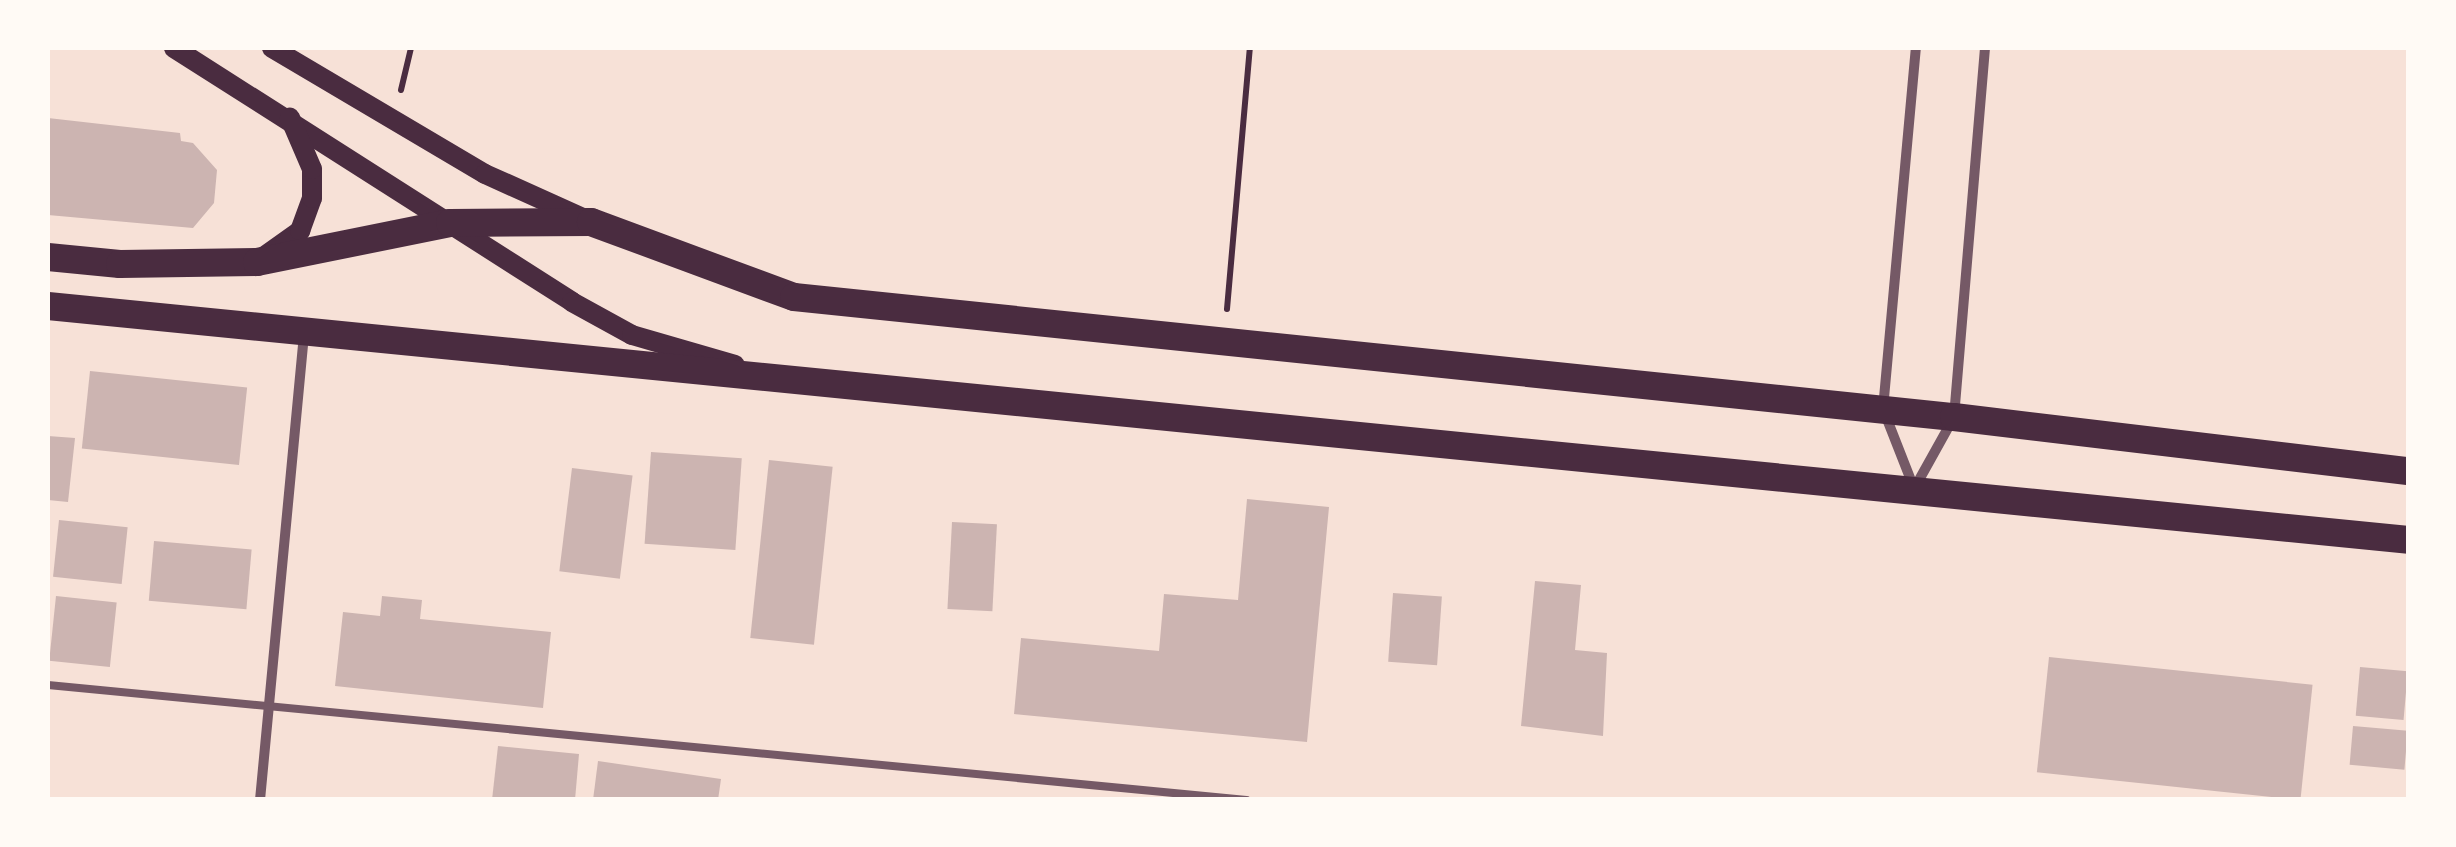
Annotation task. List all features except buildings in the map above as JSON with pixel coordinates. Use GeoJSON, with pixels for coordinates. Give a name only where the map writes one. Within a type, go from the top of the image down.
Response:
{"type":"FeatureCollection","features":[{"type":"Feature","properties":{"kind":"highway"},"geometry":{"type":"LineString","coordinates":[[48,256],[120,264],[257,262],[450,223],[591,222],[794,297],[1883,409],[2408,471]]}},
{"type":"Feature","properties":{"kind":"highway"},"geometry":{"type":"LineString","coordinates":[[48,306],[2408,540]]}},
{"type":"Feature","properties":{"kind":"main road"},"geometry":{"type":"LineString","coordinates":[[174,48],[632,335],[785,380]]}},
{"type":"Feature","properties":{"kind":"main road"},"geometry":{"type":"LineString","coordinates":[[272,48],[485,174],[591,222]]}},
{"type":"Feature","properties":{"kind":"main road"},"geometry":{"type":"LineString","coordinates":[[257,262],[300,231],[312,198],[312,169],[289,117]]}},
{"type":"Feature","properties":{"kind":"street"},"geometry":{"type":"LineString","coordinates":[[1914,489],[1883,409],[1916,48]]}},
{"type":"Feature","properties":{"kind":"street"},"geometry":{"type":"LineString","coordinates":[[1914,489],[1954,417],[1985,48]]}},
{"type":"Feature","properties":{"kind":"street"},"geometry":{"type":"LineString","coordinates":[[260,800],[304,331]]}},
{"type":"Feature","properties":{"kind":"lane"},"geometry":{"type":"LineString","coordinates":[[48,685],[1246,800]]}},
{"type":"Feature","properties":{"kind":"path"},"geometry":{"type":"LineString","coordinates":[[394,120],[411,48]]}},
{"type":"Feature","properties":{"kind":"path"},"geometry":{"type":"LineString","coordinates":[[1224,340],[1250,48]]}}]}
